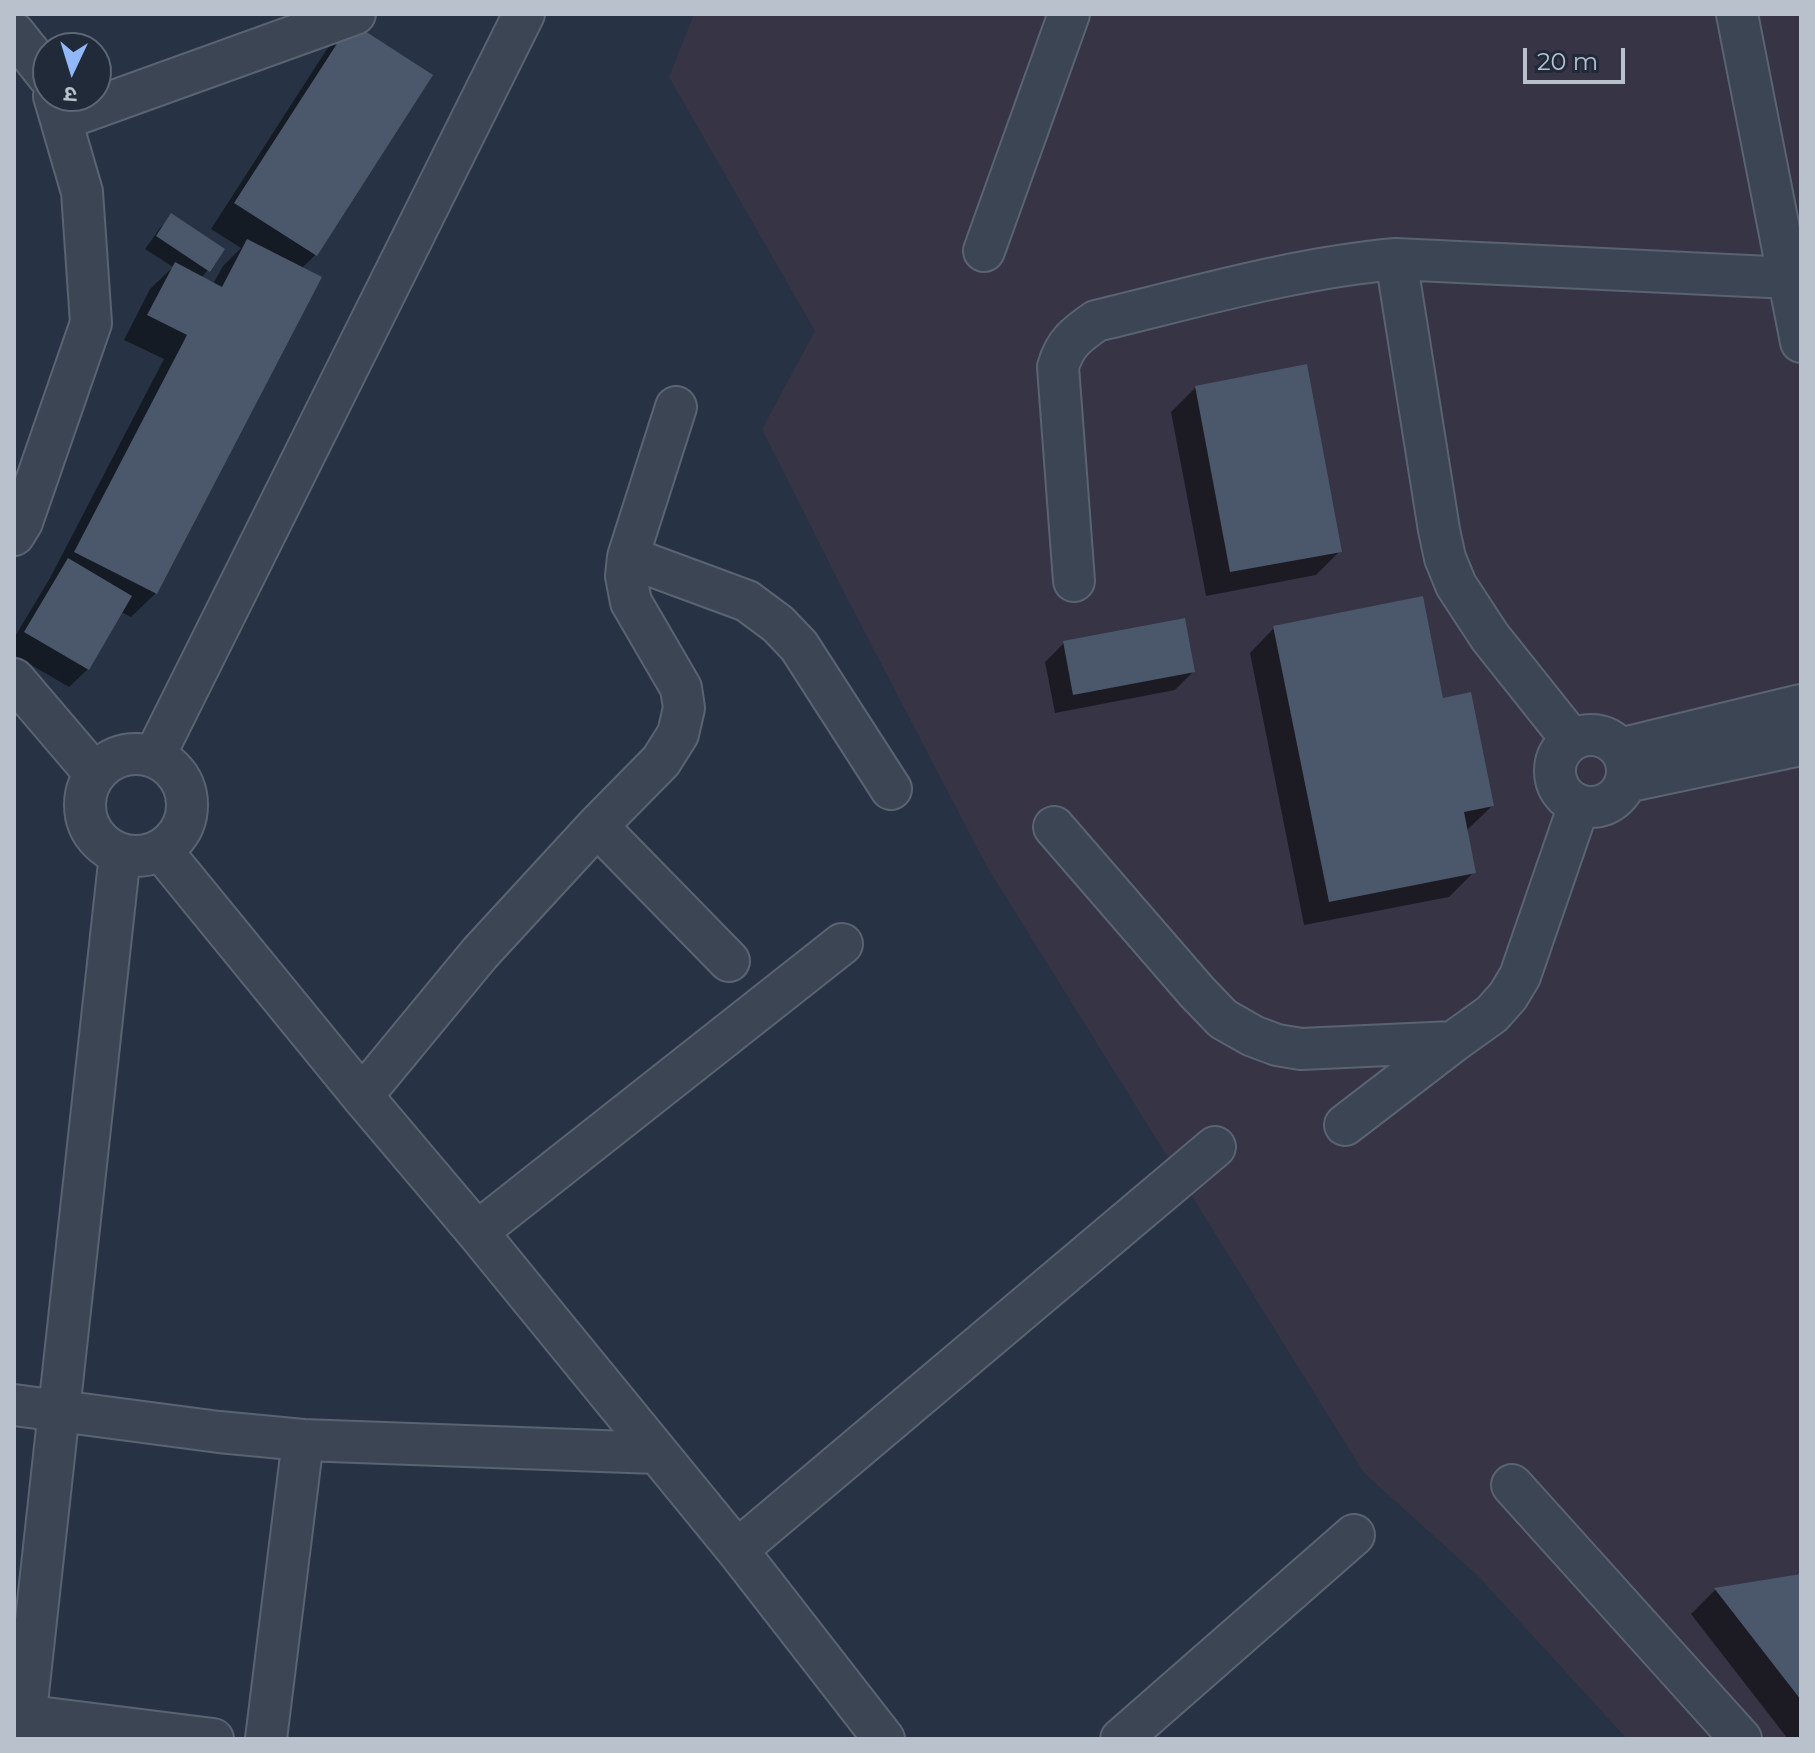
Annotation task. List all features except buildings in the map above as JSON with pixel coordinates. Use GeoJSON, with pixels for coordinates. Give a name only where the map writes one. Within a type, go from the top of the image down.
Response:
{"type":"FeatureCollection","features":[{"type":"Feature","properties":{"kind":"street"},"geometry":{"type":"LineString","coordinates":[[154,757],[524,14]]}},
{"type":"Feature","properties":{"kind":"street"},"geometry":{"type":"LineString","coordinates":[[984,251],[1069,14]]}},
{"type":"Feature","properties":{"kind":"street"},"geometry":{"type":"LineString","coordinates":[[1737,14],[1801,342]]}},
{"type":"Feature","properties":{"kind":"street"},"geometry":{"type":"LineString","coordinates":[[112,90],[334,17]]}},
{"type":"Feature","properties":{"kind":"street"},"geometry":{"type":"LineString","coordinates":[[14,33],[32,56]]}},
{"type":"Feature","properties":{"kind":"street"},"geometry":{"type":"LineString","coordinates":[[14,535],[22,522],[91,323],[82,192],[59,112]]}},
{"type":"Feature","properties":{"kind":"street"},"geometry":{"type":"LineString","coordinates":[[1074,581],[1058,367],[1063,352],[1076,336],[1096,321],[1293,273],[1396,259],[1790,278]]}},
{"type":"Feature","properties":{"kind":"street"},"geometry":{"type":"LineString","coordinates":[[1396,259],[1445,558],[1456,585],[1490,637],[1572,740]]}},
{"type":"Feature","properties":{"kind":"street"},"geometry":{"type":"LineString","coordinates":[[362,1096],[480,953],[661,761],[678,734],[684,708],[681,688],[631,602],[626,576],[628,557],[676,407]]}},
{"type":"Feature","properties":{"kind":"street"},"geometry":{"type":"LineString","coordinates":[[628,557],[747,601],[778,624],[799,646],[891,789]]}},
{"type":"Feature","properties":{"kind":"street"},"geometry":{"type":"LineString","coordinates":[[14,679],[95,774]]}},
{"type":"Feature","properties":{"kind":"street"},"geometry":{"type":"LineString","coordinates":[[1623,766],[1801,705]]}},
{"type":"Feature","properties":{"kind":"street"},"geometry":{"type":"LineString","coordinates":[[1596,736],[1610,741],[1623,766],[1620,793],[1604,805],[1591,808],[1579,805],[1562,793],[1555,777],[1556,763],[1563,748],[1572,740],[1596,736]]}},
{"type":"Feature","properties":{"kind":"street"},"geometry":{"type":"LineString","coordinates":[[1623,766],[1801,745]]}},
{"type":"Feature","properties":{"kind":"street"},"geometry":{"type":"LineString","coordinates":[[133,754],[154,757],[170,766],[183,782],[188,801],[186,821],[176,838],[161,850],[141,857],[120,854],[103,844],[90,828],[85,809],[87,789],[95,774],[113,759],[133,754]]}},
{"type":"Feature","properties":{"kind":"street"},"geometry":{"type":"LineString","coordinates":[[1345,1125],[1492,1014],[1508,996],[1520,976],[1579,805]]}},
{"type":"Feature","properties":{"kind":"street"},"geometry":{"type":"LineString","coordinates":[[597,826],[729,961]]}},
{"type":"Feature","properties":{"kind":"street"},"geometry":{"type":"LineString","coordinates":[[1054,827],[1197,992],[1223,1019],[1253,1036],[1277,1045],[1301,1049],[1453,1042]]}},
{"type":"Feature","properties":{"kind":"street"},"geometry":{"type":"LineString","coordinates":[[161,850],[737,1550],[884,1739]]}},
{"type":"Feature","properties":{"kind":"street"},"geometry":{"type":"LineString","coordinates":[[120,854],[21,1723],[213,1739]]}},
{"type":"Feature","properties":{"kind":"street"},"geometry":{"type":"LineString","coordinates":[[477,1232],[842,944]]}},
{"type":"Feature","properties":{"kind":"street"},"geometry":{"type":"LineString","coordinates":[[737,1550],[1215,1147]]}},
{"type":"Feature","properties":{"kind":"street"},"geometry":{"type":"LineString","coordinates":[[14,1405],[303,1440],[656,1453]]}},
{"type":"Feature","properties":{"kind":"street"},"geometry":{"type":"LineString","coordinates":[[266,1739],[303,1440]]}},
{"type":"Feature","properties":{"kind":"street"},"geometry":{"type":"LineString","coordinates":[[1512,1485],[1741,1739]]}},
{"type":"Feature","properties":{"kind":"street"},"geometry":{"type":"LineString","coordinates":[[1121,1739],[1354,1535]]}},
{"type":"Feature","properties":{"kind":"shaded area"},"geometry":{"type":"Polygon","coordinates":[[[694,14],[1801,14],[1801,1739],[1627,1739],[1478,1576],[1364,1473],[986,865],[762,429],[815,331],[669,77],[694,14]]]}}]}
